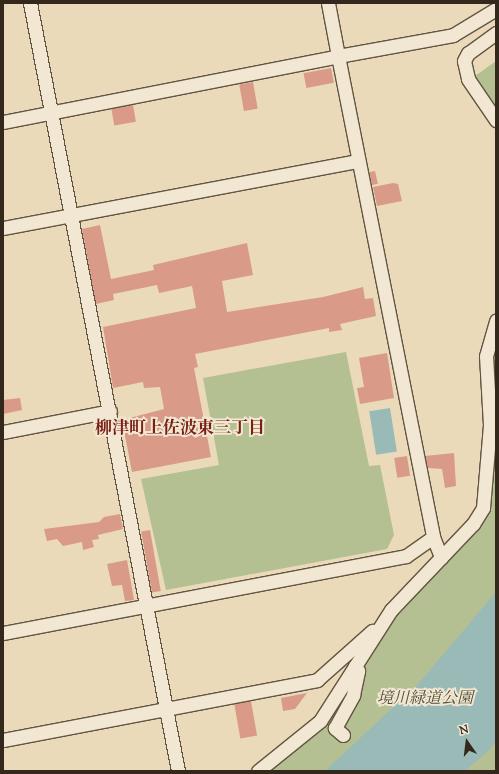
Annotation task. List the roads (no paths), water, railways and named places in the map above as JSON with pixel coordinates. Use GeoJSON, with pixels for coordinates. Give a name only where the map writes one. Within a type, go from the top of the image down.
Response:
{"type":"FeatureCollection","features":[{"type":"Feature","properties":{"kind":"street"},"geometry":{"type":"LineString","coordinates":[[30,3],[53,113],[178,771]]}},
{"type":"Feature","properties":{"kind":"street"},"geometry":{"type":"LineString","coordinates":[[328,3],[357,161],[433,537],[441,558]]}},
{"type":"Feature","properties":{"kind":"street"},"geometry":{"type":"LineString","coordinates":[[3,122],[338,56],[453,35],[496,9]]}},
{"type":"Feature","properties":{"kind":"street"},"geometry":{"type":"LineString","coordinates":[[496,33],[468,53],[464,61],[468,79],[496,120]]}},
{"type":"Feature","properties":{"kind":"street"},"geometry":{"type":"LineString","coordinates":[[3,228],[357,161]]}},
{"type":"Feature","properties":{"kind":"street"},"geometry":{"type":"LineString","coordinates":[[258,771],[320,721],[378,630],[473,524],[487,494],[490,425],[486,356],[496,320]]}},
{"type":"Feature","properties":{"kind":"street"},"geometry":{"type":"LineString","coordinates":[[3,432],[110,411]]}},
{"type":"Feature","properties":{"kind":"street"},"geometry":{"type":"LineString","coordinates":[[3,633],[406,556],[433,537]]}},
{"type":"Feature","properties":{"kind":"street"},"geometry":{"type":"LineString","coordinates":[[3,740],[318,680],[325,677],[368,632],[378,630]]}},
{"type":"Feature","properties":{"kind":"street"},"geometry":{"type":"LineString","coordinates":[[342,735],[335,728],[353,694],[358,671],[355,666]]}},
{"type":"Feature","properties":{"kind":"water"},"geometry":{"type":"Polygon","coordinates":[[[390,408],[397,451],[376,455],[369,411],[390,408]]]}},
{"type":"Feature","properties":{"kind":"water"},"geometry":{"type":"Polygon","coordinates":[[[496,592],[496,741],[489,750],[465,771],[325,771],[419,683],[496,592]]]}},
{"type":"Feature","properties":{"kind":"district","name":"柳津町上佐波東三丁目"},"geometry":{"type":"Point","coordinates":[180,430]}},
{"type":"Feature","properties":{"kind":"park label","name":"境川緑道公園"},"geometry":{"type":"Point","coordinates":[425,700]}}]}
